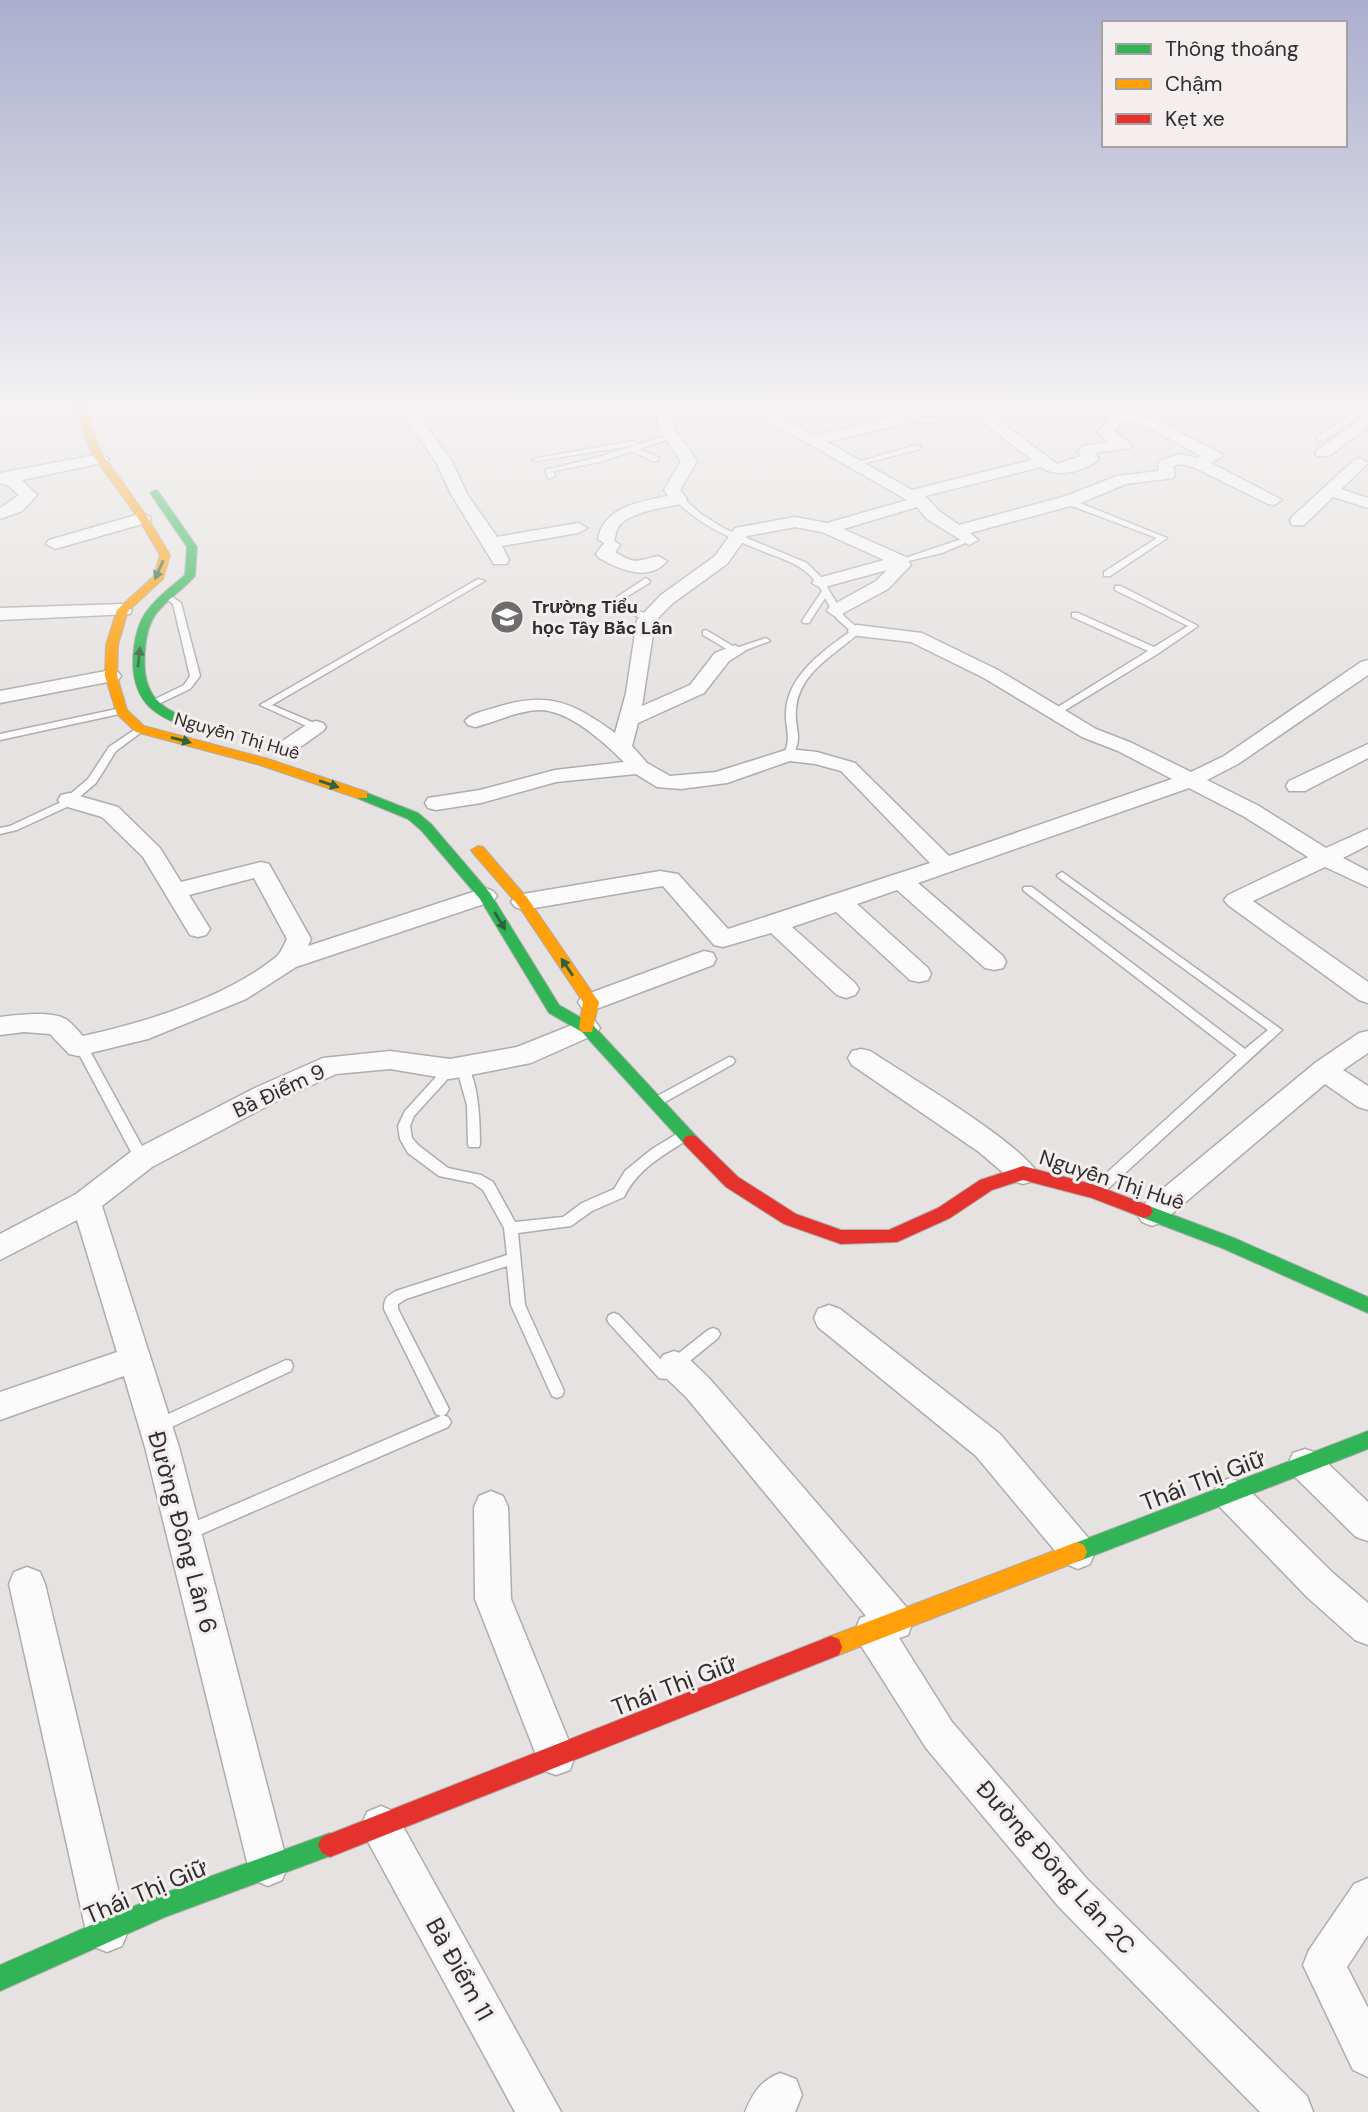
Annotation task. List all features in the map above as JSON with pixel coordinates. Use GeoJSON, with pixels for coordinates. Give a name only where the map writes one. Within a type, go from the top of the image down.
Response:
{"type":"FeatureCollection","features":[{"type":"Feature","properties":{"kind":"street"},"geometry":{"type":"LineString","coordinates":[[0,514],[19,505]]}},
{"type":"Feature","properties":{"kind":"street"},"geometry":{"type":"LineString","coordinates":[[121,711],[111,676],[112,645],[123,610],[159,577],[165,555],[133,505]]}},
{"type":"Feature","properties":{"kind":"street","name":"Nguyễn Thị Huê"},"geometry":{"type":"LineString","coordinates":[[163,505],[192,547],[190,576],[149,615],[140,645],[137,671],[142,693],[166,718],[213,730]]}},
{"type":"Feature","properties":{"kind":"street"},"geometry":{"type":"LineString","coordinates":[[466,505],[500,560]]}},
{"type":"Feature","properties":{"kind":"street"},"geometry":{"type":"LineString","coordinates":[[656,505],[626,512],[608,531],[609,542],[605,554],[639,569],[648,569],[658,561]]}},
{"type":"Feature","properties":{"kind":"street"},"geometry":{"type":"LineString","coordinates":[[827,528],[897,505]]}},
{"type":"Feature","properties":{"kind":"street"},"geometry":{"type":"LineString","coordinates":[[923,505],[967,538],[1057,505]]}},
{"type":"Feature","properties":{"kind":"street"},"geometry":{"type":"LineString","coordinates":[[1298,521],[1315,505]]}},
{"type":"Feature","properties":{"kind":"street"},"geometry":{"type":"LineString","coordinates":[[55,544],[143,518]]}},
{"type":"Feature","properties":{"kind":"street"},"geometry":{"type":"LineString","coordinates":[[621,747],[636,693],[647,618],[667,599],[721,560],[737,537],[746,530],[795,522],[827,528],[900,561]]}},
{"type":"Feature","properties":{"kind":"street"},"geometry":{"type":"LineString","coordinates":[[492,543],[578,528]]}},
{"type":"Feature","properties":{"kind":"street"},"geometry":{"type":"LineString","coordinates":[[823,588],[900,561]]}},
{"type":"Feature","properties":{"kind":"street"},"geometry":{"type":"LineString","coordinates":[[836,611],[882,585],[898,572],[902,565],[900,561]]}},
{"type":"Feature","properties":{"kind":"street"},"geometry":{"type":"LineString","coordinates":[[0,614],[123,610]]}},
{"type":"Feature","properties":{"kind":"street"},"geometry":{"type":"LineString","coordinates":[[857,631],[915,636],[991,674],[1089,733],[1125,747],[1251,811],[1325,858],[1368,880]]}},
{"type":"Feature","properties":{"kind":"street"},"geometry":{"type":"LineString","coordinates":[[628,720],[697,689],[722,657],[735,651]]}},
{"type":"Feature","properties":{"kind":"street"},"geometry":{"type":"LineString","coordinates":[[523,902],[660,878],[670,879],[723,939],[840,902],[1191,780],[1231,760],[1368,666]]}},
{"type":"Feature","properties":{"kind":"street"},"geometry":{"type":"LineString","coordinates":[[0,697],[111,676]]}},
{"type":"Feature","properties":{"kind":"street"},"geometry":{"type":"LineString","coordinates":[[475,721],[529,703],[558,706],[621,747],[640,768],[664,782],[681,783],[719,778],[789,755],[817,758],[848,767],[945,865]]}},
{"type":"Feature","properties":{"kind":"street","name":"Nguyễn Thị Huê"},"geometry":{"type":"LineString","coordinates":[[121,711],[140,729],[264,762],[381,802],[413,816],[426,827],[485,896],[554,1009],[589,1015]]}},
{"type":"Feature","properties":{"kind":"street"},"geometry":{"type":"LineString","coordinates":[[264,762],[276,747],[316,727]]}},
{"type":"Feature","properties":{"kind":"street","name":"Nguyễn Thị Huê"},"geometry":{"type":"LineString","coordinates":[[276,747],[307,758]]}},
{"type":"Feature","properties":{"kind":"street"},"geometry":{"type":"LineString","coordinates":[[1297,786],[1368,750]]}},
{"type":"Feature","properties":{"kind":"street"},"geometry":{"type":"LineString","coordinates":[[435,805],[555,776],[640,768]]}},
{"type":"Feature","properties":{"kind":"street"},"geometry":{"type":"LineString","coordinates":[[69,800],[110,812],[152,853],[198,929]]}},
{"type":"Feature","properties":{"kind":"street","name":"Nguyễn Thị Huê"},"geometry":{"type":"LineString","coordinates":[[464,833],[523,902],[589,1015],[654,1103],[732,1182],[790,1219],[841,1237],[891,1237],[944,1213],[986,1185],[1023,1173],[1095,1192],[1228,1243],[1368,1305]]}},
{"type":"Feature","properties":{"kind":"street"},"geometry":{"type":"LineString","coordinates":[[1368,836],[1236,900],[1368,994]]}},
{"type":"Feature","properties":{"kind":"street"},"geometry":{"type":"LineString","coordinates":[[175,891],[261,869],[299,939],[287,961]]}},
{"type":"Feature","properties":{"kind":"street"},"geometry":{"type":"LineString","coordinates":[[901,881],[994,962]]}},
{"type":"Feature","properties":{"kind":"street"},"geometry":{"type":"LineString","coordinates":[[0,1026],[24,1023],[57,1025],[78,1046],[139,1033],[237,993],[287,961],[485,896]]}},
{"type":"Feature","properties":{"kind":"street"},"geometry":{"type":"LineString","coordinates":[[840,902],[919,974]]}},
{"type":"Feature","properties":{"kind":"street"},"geometry":{"type":"LineString","coordinates":[[775,924],[846,989]]}},
{"type":"Feature","properties":{"kind":"street","name":"Bà Điểm 9"},"geometry":{"type":"LineString","coordinates":[[0,1248],[86,1202],[142,1159],[267,1094],[332,1065],[390,1060],[456,1067],[522,1056],[589,1015],[704,959]]}},
{"type":"Feature","properties":{"kind":"street"},"geometry":{"type":"LineString","coordinates":[[1152,1214],[1324,1070],[1368,1040]]}},
{"type":"Feature","properties":{"kind":"street"},"geometry":{"type":"LineString","coordinates":[[861,1058],[989,1144],[1023,1173]]}},
{"type":"Feature","properties":{"kind":"street"},"geometry":{"type":"LineString","coordinates":[[1324,1070],[1368,1100]]}},
{"type":"Feature","properties":{"kind":"street","name":"Đường Đông Lân 6"},"geometry":{"type":"LineString","coordinates":[[86,1202],[155,1427],[268,1866]]}},
{"type":"Feature","properties":{"kind":"street"},"geometry":{"type":"LineString","coordinates":[[829,1318],[988,1445],[1078,1552]]}},
{"type":"Feature","properties":{"kind":"street"},"geometry":{"type":"LineString","coordinates":[[0,1406],[135,1359]]}},
{"type":"Feature","properties":{"kind":"street","name":"Đường Đông Lân 2C"},"geometry":{"type":"LineString","coordinates":[[674,1365],[698,1388],[884,1627],[939,1735],[1073,1893],[1291,2112]]}},
{"type":"Feature","properties":{"kind":"street","name":"Thái Thị Giữ"},"geometry":{"type":"LineString","coordinates":[[0,1978],[162,1906],[381,1826],[884,1627],[1368,1440]]}},
{"type":"Feature","properties":{"kind":"street"},"geometry":{"type":"LineString","coordinates":[[1305,1464],[1368,1525]]}},
{"type":"Feature","properties":{"kind":"street"},"geometry":{"type":"LineString","coordinates":[[1230,1494],[1320,1585],[1368,1627]]}},
{"type":"Feature","properties":{"kind":"street"},"geometry":{"type":"LineString","coordinates":[[491,1507],[493,1599],[556,1756]]}},
{"type":"Feature","properties":{"kind":"street"},"geometry":{"type":"LineString","coordinates":[[27,1584],[107,1931]]}},
{"type":"Feature","properties":{"kind":"street","name":"Bà Điểm 11"},"geometry":{"type":"LineString","coordinates":[[381,1826],[540,2112]]}},
{"type":"Feature","properties":{"kind":"street"},"geometry":{"type":"LineString","coordinates":[[1368,1898],[1324,1965],[1368,2054]]}},
{"type":"Feature","properties":{"kind":"lane"},"geometry":{"type":"LineString","coordinates":[[684,505],[737,537],[805,565],[848,627],[857,631],[816,662],[792,699],[790,710],[796,740],[789,755]]}},
{"type":"Feature","properties":{"kind":"lane"},"geometry":{"type":"LineString","coordinates":[[1076,505],[1163,538],[1107,574]]}},
{"type":"Feature","properties":{"kind":"lane"},"geometry":{"type":"LineString","coordinates":[[900,561],[939,551],[967,538]]}},
{"type":"Feature","properties":{"kind":"lane"},"geometry":{"type":"LineString","coordinates":[[316,727],[265,705],[481,581]]}},
{"type":"Feature","properties":{"kind":"lane"},"geometry":{"type":"LineString","coordinates":[[646,581],[618,599],[630,610],[647,618]]}},
{"type":"Feature","properties":{"kind":"lane"},"geometry":{"type":"LineString","coordinates":[[806,621],[823,588]]}},
{"type":"Feature","properties":{"kind":"lane"},"geometry":{"type":"LineString","coordinates":[[1056,712],[1194,626],[1118,588]]}},
{"type":"Feature","properties":{"kind":"lane"},"geometry":{"type":"LineString","coordinates":[[152,704],[187,687],[195,676],[177,603],[168,597]]}},
{"type":"Feature","properties":{"kind":"lane"},"geometry":{"type":"LineString","coordinates":[[1075,615],[1156,651]]}},
{"type":"Feature","properties":{"kind":"lane"},"geometry":{"type":"LineString","coordinates":[[706,633],[735,651],[766,641]]}},
{"type":"Feature","properties":{"kind":"lane"},"geometry":{"type":"LineString","coordinates":[[0,737],[121,711]]}},
{"type":"Feature","properties":{"kind":"lane"},"geometry":{"type":"LineString","coordinates":[[0,831],[13,828],[69,800],[92,781],[112,749],[140,729]]}},
{"type":"Feature","properties":{"kind":"lane"},"geometry":{"type":"LineString","coordinates":[[1062,874],[1276,1030],[1095,1192]]}},
{"type":"Feature","properties":{"kind":"lane"},"geometry":{"type":"LineString","coordinates":[[1028,889],[1245,1055]]}},
{"type":"Feature","properties":{"kind":"lane"},"geometry":{"type":"LineString","coordinates":[[78,1046],[85,1053],[142,1159]]}},
{"type":"Feature","properties":{"kind":"lane"},"geometry":{"type":"LineString","coordinates":[[654,1103],[729,1060]]}},
{"type":"Feature","properties":{"kind":"lane"},"geometry":{"type":"LineString","coordinates":[[474,1144],[472,1105],[456,1067],[409,1114],[404,1126],[406,1139],[413,1149],[444,1172],[476,1179],[488,1186],[511,1228],[518,1305],[557,1391]]}},
{"type":"Feature","properties":{"kind":"lane"},"geometry":{"type":"LineString","coordinates":[[511,1228],[566,1222],[587,1207],[619,1193],[622,1183],[634,1170],[685,1135]]}},
{"type":"Feature","properties":{"kind":"lane"},"geometry":{"type":"LineString","coordinates":[[184,1535],[442,1416],[391,1309],[391,1301],[515,1258]]}},
{"type":"Feature","properties":{"kind":"lane"},"geometry":{"type":"LineString","coordinates":[[614,1319],[664,1373],[713,1334]]}},
{"type":"Feature","properties":{"kind":"lane"},"geometry":{"type":"LineString","coordinates":[[155,1427],[286,1366]]}},
{"type":"Feature","properties":{"kind":"traffic: fast"},"geometry":{"type":"LineString","coordinates":[[163,505],[192,547],[190,576],[159,603],[145,623],[139,656],[141,685],[152,704],[161,711],[198,726]]}},
{"type":"Feature","properties":{"kind":"traffic: fast"},"geometry":{"type":"LineString","coordinates":[[362,795],[413,816],[426,827],[485,896],[554,1009],[587,1028],[691,1141]]}},
{"type":"Feature","properties":{"kind":"traffic: fast"},"geometry":{"type":"LineString","coordinates":[[1144,1211],[1228,1243],[1368,1305]]}},
{"type":"Feature","properties":{"kind":"traffic: fast"},"geometry":{"type":"LineString","coordinates":[[1077,1552],[1368,1440]]}},
{"type":"Feature","properties":{"kind":"traffic: fast"},"geometry":{"type":"LineString","coordinates":[[0,1978],[162,1906],[330,1845]]}},
{"type":"Feature","properties":{"kind":"traffic: slow"},"geometry":{"type":"LineString","coordinates":[[133,505],[165,555],[159,577],[123,610],[112,645],[111,676],[121,711],[140,729],[264,762],[362,795]]}},
{"type":"Feature","properties":{"kind":"traffic: slow"},"geometry":{"type":"LineString","coordinates":[[478,850],[523,902],[591,1002],[587,1028]]}},
{"type":"Feature","properties":{"kind":"traffic: slow"},"geometry":{"type":"LineString","coordinates":[[831,1647],[1077,1552]]}},
{"type":"Feature","properties":{"kind":"traffic: jam"},"geometry":{"type":"LineString","coordinates":[[691,1141],[732,1182],[790,1219],[841,1237],[891,1237],[944,1213],[986,1185],[1023,1173],[1095,1192],[1144,1211]]}},
{"type":"Feature","properties":{"kind":"traffic: jam"},"geometry":{"type":"LineString","coordinates":[[330,1845],[831,1647]]}},
{"type":"Feature","properties":{"kind":"place","name":"Trường Tiểu học Tây Bắc Lân"},"geometry":{"type":"Point","coordinates":[507,617]}}]}
